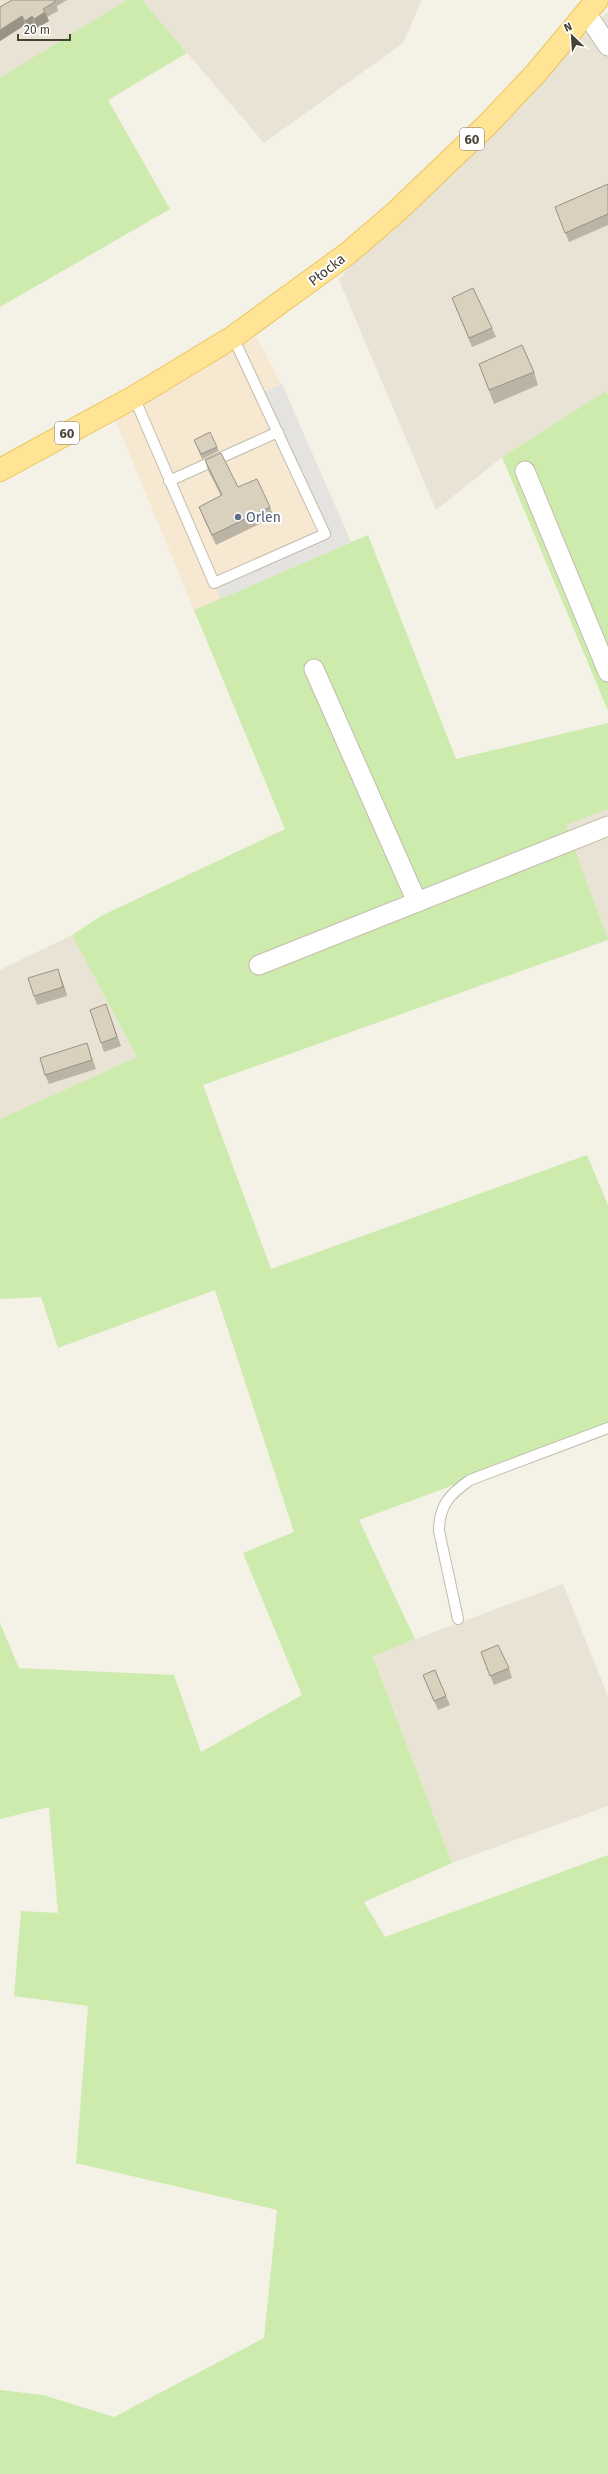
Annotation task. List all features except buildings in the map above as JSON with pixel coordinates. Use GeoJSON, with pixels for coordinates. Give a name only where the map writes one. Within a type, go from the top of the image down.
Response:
{"type":"FeatureCollection","features":[{"type":"Feature","properties":{"kind":"main road","name":"Płocka"},"geometry":{"type":"LineString","coordinates":[[0,470],[134,397],[233,337],[347,254],[396,212],[494,118],[537,72],[591,7]]}},
{"type":"Feature","properties":{"kind":"street"},"geometry":{"type":"LineString","coordinates":[[591,7],[608,46]]}},
{"type":"Feature","properties":{"kind":"street"},"geometry":{"type":"LineString","coordinates":[[525,471],[608,672]]}},
{"type":"Feature","properties":{"kind":"street"},"geometry":{"type":"LineString","coordinates":[[314,669],[417,902]]}},
{"type":"Feature","properties":{"kind":"street"},"geometry":{"type":"LineString","coordinates":[[260,965],[608,826]]}},
{"type":"Feature","properties":{"kind":"lane"},"geometry":{"type":"LineString","coordinates":[[134,397],[214,583],[325,534],[233,337]]}},
{"type":"Feature","properties":{"kind":"lane"},"geometry":{"type":"LineString","coordinates":[[169,481],[278,432]]}},
{"type":"Feature","properties":{"kind":"lane"},"geometry":{"type":"LineString","coordinates":[[458,1619],[439,1531],[439,1516],[445,1503],[454,1491],[470,1480],[608,1428]]}},
{"type":"Feature","properties":{"kind":"shaded area"},"geometry":{"type":"Polygon","coordinates":[[[0,0],[127,0],[0,79],[0,0]]]}},
{"type":"Feature","properties":{"kind":"shaded area"},"geometry":{"type":"Polygon","coordinates":[[[142,0],[422,0],[403,43],[264,143],[142,0]]]}},
{"type":"Feature","properties":{"kind":"shaded area"},"geometry":{"type":"Polygon","coordinates":[[[608,12],[608,395],[606,391],[502,457],[436,510],[339,280],[396,212],[608,12]]]}},
{"type":"Feature","properties":{"kind":"shaded area"},"geometry":{"type":"Polygon","coordinates":[[[256,336],[280,382],[351,542],[194,610],[115,419],[256,336]]]}},
{"type":"Feature","properties":{"kind":"shaded area"},"geometry":{"type":"Polygon","coordinates":[[[282,384],[351,542],[221,599],[214,583],[325,534],[260,394],[282,384]]]}},
{"type":"Feature","properties":{"kind":"shaded area"},"geometry":{"type":"Polygon","coordinates":[[[608,809],[608,940],[566,825],[608,809]]]}},
{"type":"Feature","properties":{"kind":"shaded area"},"geometry":{"type":"Polygon","coordinates":[[[72,935],[137,1057],[0,1119],[0,970],[72,935]]]}},
{"type":"Feature","properties":{"kind":"shaded area"},"geometry":{"type":"Polygon","coordinates":[[[563,1584],[608,1696],[608,1806],[452,1863],[373,1655],[563,1584]]]}},
{"type":"Feature","properties":{"kind":"green space"},"geometry":{"type":"Polygon","coordinates":[[[127,0],[142,0],[187,53],[108,100],[170,209],[0,307],[0,78],[127,0]]]}},
{"type":"Feature","properties":{"kind":"green space"},"geometry":{"type":"Polygon","coordinates":[[[606,391],[608,395],[608,711],[502,457],[606,391]]]}},
{"type":"Feature","properties":{"kind":"green space"},"geometry":{"type":"Polygon","coordinates":[[[368,535],[456,759],[608,723],[608,809],[566,825],[608,940],[203,1085],[271,1269],[587,1155],[608,1205],[608,1428],[359,1520],[415,1639],[373,1656],[452,1863],[364,1902],[385,1937],[608,1855],[608,2474],[0,2474],[0,2390],[43,2395],[114,2417],[264,2338],[277,2210],[76,2163],[88,2006],[14,1996],[21,1911],[58,1913],[49,1807],[0,1819],[0,1623],[19,1668],[174,1675],[201,1752],[302,1695],[243,1553],[294,1532],[215,1290],[58,1348],[41,1297],[0,1299],[0,1119],[137,1057],[72,935],[101,916],[285,829],[194,610],[368,535]]]}},
{"type":"Feature","properties":{"kind":"place","name":"Orlen"},"geometry":{"type":"Point","coordinates":[238,517]}}]}
